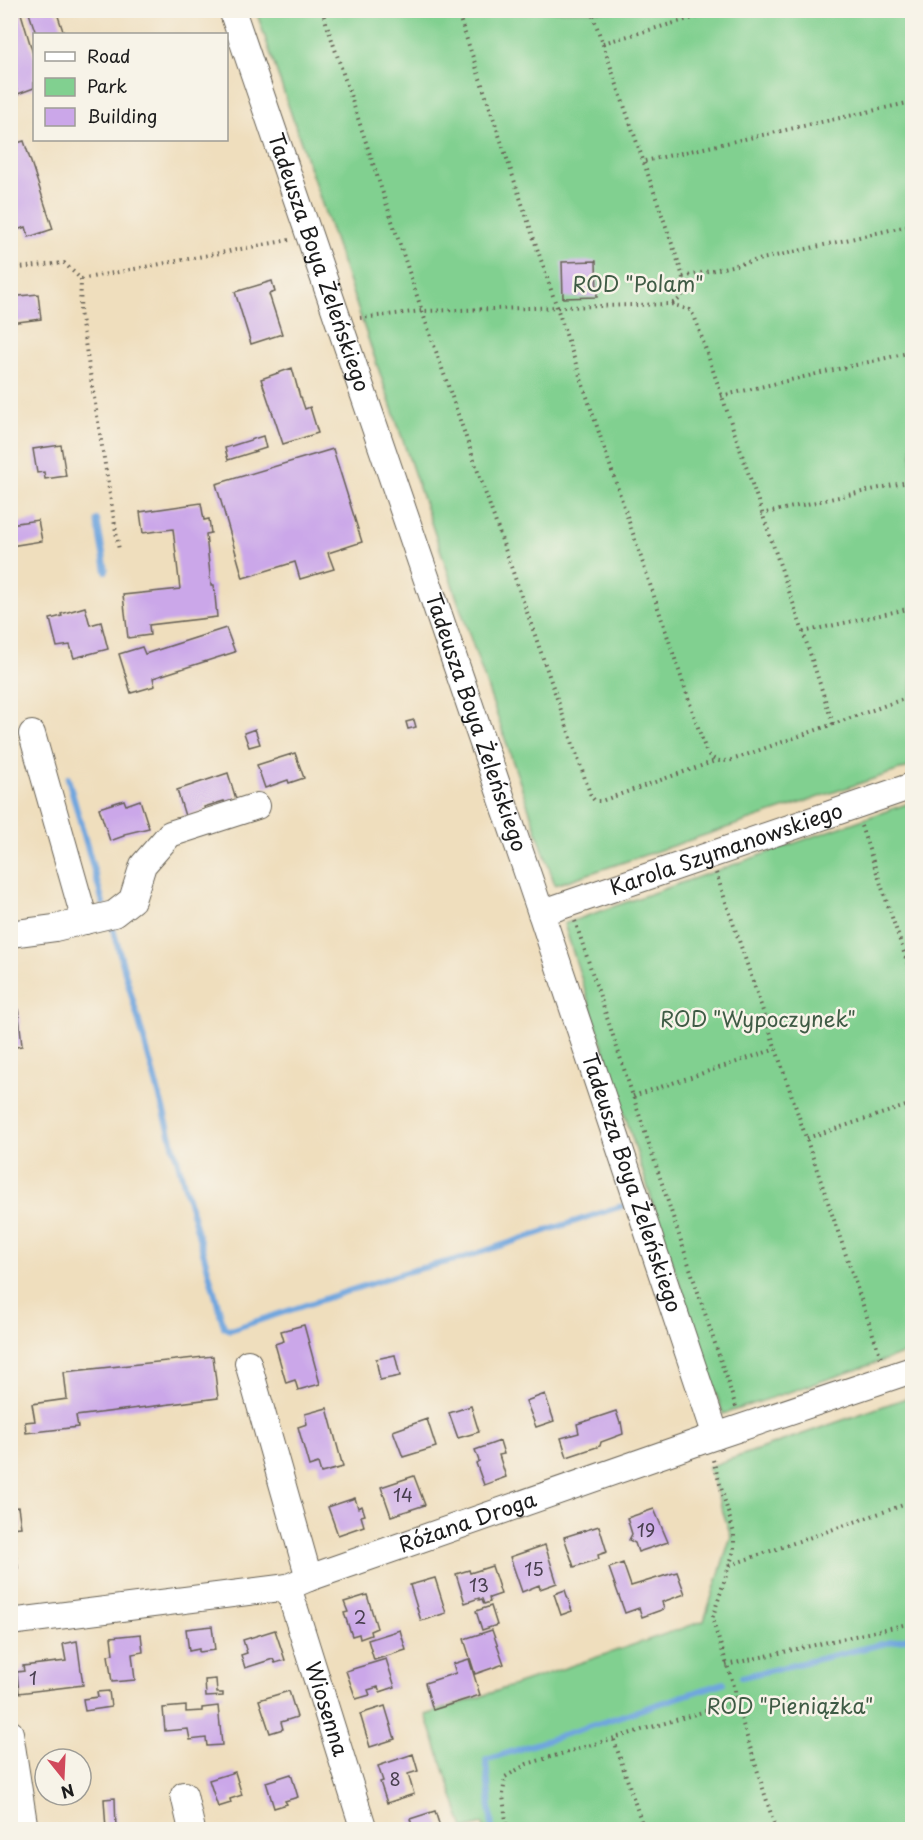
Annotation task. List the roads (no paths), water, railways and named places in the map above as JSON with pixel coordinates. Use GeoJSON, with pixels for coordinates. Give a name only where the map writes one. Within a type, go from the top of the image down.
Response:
{"type":"FeatureCollection","features":[{"type":"Feature","properties":{"kind":"street","name":"Tadeusza Boya Żeleńskiego"},"geometry":{"type":"LineString","coordinates":[[232,10],[541,913],[716,1436]]}},
{"type":"Feature","properties":{"kind":"street"},"geometry":{"type":"LineString","coordinates":[[32,734],[85,921]]}},
{"type":"Feature","properties":{"kind":"street","name":"Karola Szymanowskiego"},"geometry":{"type":"LineString","coordinates":[[541,913],[912,786]]}},
{"type":"Feature","properties":{"kind":"street"},"geometry":{"type":"LineString","coordinates":[[10,934],[55,928],[114,914],[132,900],[142,865],[170,834],[257,806]]}},
{"type":"Feature","properties":{"kind":"street","name":"Wiosenna"},"geometry":{"type":"LineString","coordinates":[[248,1363],[298,1582],[364,1830]]}},
{"type":"Feature","properties":{"kind":"street","name":"Różana Droga"},"geometry":{"type":"LineString","coordinates":[[10,1622],[298,1582],[912,1370]]}},
{"type":"Feature","properties":{"kind":"street"},"geometry":{"type":"LineString","coordinates":[[10,1733],[25,1830]]}},
{"type":"Feature","properties":{"kind":"street"},"geometry":{"type":"LineString","coordinates":[[184,1795],[192,1830]]}},
{"type":"Feature","properties":{"kind":"waterway"},"geometry":{"type":"LineString","coordinates":[[97,520],[106,571]]}},
{"type":"Feature","properties":{"kind":"waterway"},"geometry":{"type":"LineString","coordinates":[[68,778],[103,903]]}},
{"type":"Feature","properties":{"kind":"waterway"},"geometry":{"type":"LineString","coordinates":[[113,929],[224,1327],[230,1330],[406,1272],[463,1258],[622,1206]]}},
{"type":"Feature","properties":{"kind":"waterway"},"geometry":{"type":"LineString","coordinates":[[742,1677],[912,1637]]}},
{"type":"Feature","properties":{"kind":"waterway"},"geometry":{"type":"LineString","coordinates":[[492,1830],[486,1760],[723,1683]]}},
{"type":"Feature","properties":{"kind":"park label","name":"ROD \"Polam\""},"geometry":{"type":"Point","coordinates":[638,285]}},
{"type":"Feature","properties":{"kind":"park label","name":"ROD \"Wypoczynek\""},"geometry":{"type":"Point","coordinates":[758,1020]}},
{"type":"Feature","properties":{"kind":"park label","name":"ROD \"Pieniążka\""},"geometry":{"type":"Point","coordinates":[790,1707]}}]}
